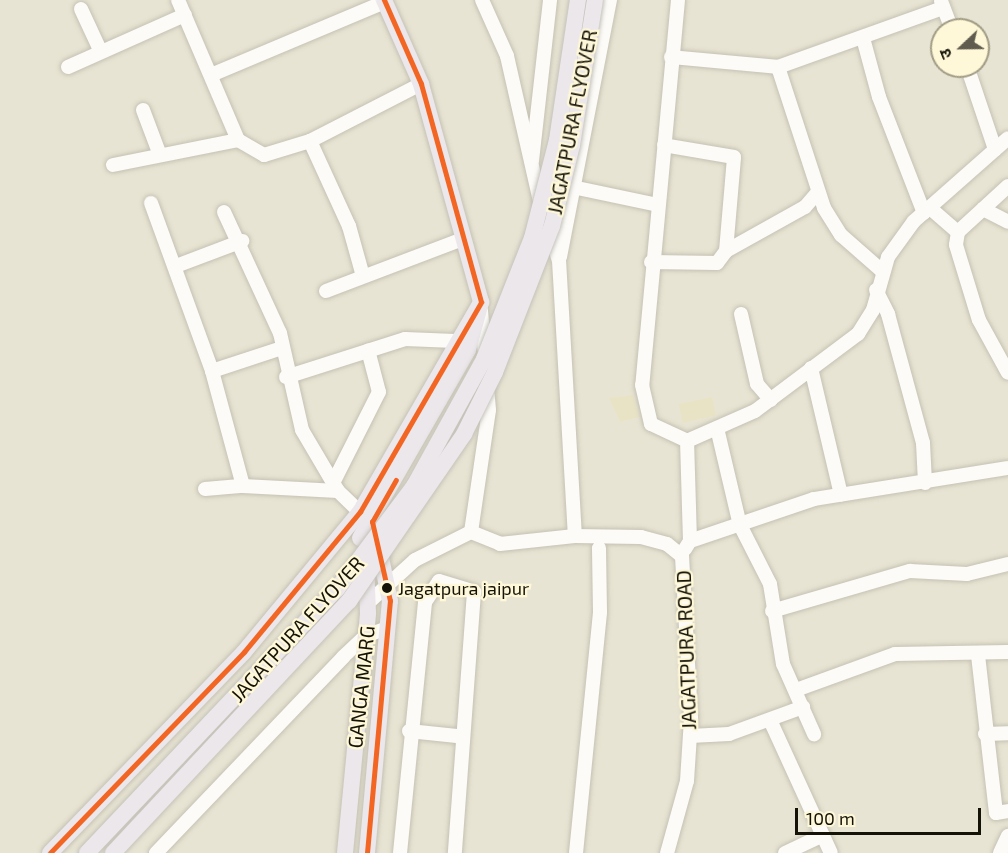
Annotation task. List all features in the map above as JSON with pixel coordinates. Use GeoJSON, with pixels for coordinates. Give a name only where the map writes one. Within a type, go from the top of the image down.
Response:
{"type":"FeatureCollection","features":[{"type":"Feature","properties":{"kind":"main road","name":"JAGATPURA FLYOVER"},"geometry":{"type":"LineString","coordinates":[[87,853],[323,605],[414,486],[484,359],[532,238],[556,140],[578,0]]}},
{"type":"Feature","properties":{"kind":"main road","name":"JAGATPURA FLYOVER"},"geometry":{"type":"LineString","coordinates":[[112,853],[349,601],[464,434],[499,362],[552,226],[572,145],[595,0]]}},
{"type":"Feature","properties":{"kind":"main road"},"geometry":{"type":"LineString","coordinates":[[50,853],[244,652],[361,519],[468,350],[481,302],[421,84],[384,1]]}},
{"type":"Feature","properties":{"kind":"main road"},"geometry":{"type":"LineString","coordinates":[[361,519],[455,341],[481,302]]}},
{"type":"Feature","properties":{"kind":"main road"},"geometry":{"type":"LineString","coordinates":[[361,519],[390,583],[388,628],[367,853]]}},
{"type":"Feature","properties":{"kind":"main road","name":"GANGA MARG"},"geometry":{"type":"LineString","coordinates":[[345,853],[369,602],[360,538],[361,519]]}},
{"type":"Feature","properties":{"kind":"street"},"geometry":{"type":"LineString","coordinates":[[178,0],[238,140],[264,155],[310,141],[421,84]]}},
{"type":"Feature","properties":{"kind":"street"},"geometry":{"type":"LineString","coordinates":[[482,0],[507,56],[531,172],[559,260]]}},
{"type":"Feature","properties":{"kind":"street"},"geometry":{"type":"LineString","coordinates":[[531,172],[550,0]]}},
{"type":"Feature","properties":{"kind":"street"},"geometry":{"type":"LineString","coordinates":[[574,536],[559,260],[610,0]]}},
{"type":"Feature","properties":{"kind":"street"},"geometry":{"type":"LineString","coordinates":[[678,0],[651,262],[642,385],[651,424],[687,441]]}},
{"type":"Feature","properties":{"kind":"street"},"geometry":{"type":"LineString","coordinates":[[211,75],[384,1]]}},
{"type":"Feature","properties":{"kind":"street"},"geometry":{"type":"LineString","coordinates":[[671,57],[778,67],[863,38],[942,4]]}},
{"type":"Feature","properties":{"kind":"street"},"geometry":{"type":"LineString","coordinates":[[81,9],[101,52]]}},
{"type":"Feature","properties":{"kind":"street"},"geometry":{"type":"LineString","coordinates":[[68,67],[185,15]]}},
{"type":"Feature","properties":{"kind":"street"},"geometry":{"type":"LineString","coordinates":[[863,38],[879,97],[927,210],[958,232]]}},
{"type":"Feature","properties":{"kind":"street"},"geometry":{"type":"LineString","coordinates":[[778,67],[818,192],[842,235],[882,271]]}},
{"type":"Feature","properties":{"kind":"street"},"geometry":{"type":"LineString","coordinates":[[971,78],[995,149]]}},
{"type":"Feature","properties":{"kind":"street"},"geometry":{"type":"LineString","coordinates":[[143,110],[160,155]]}},
{"type":"Feature","properties":{"kind":"street"},"geometry":{"type":"LineString","coordinates":[[682,556],[690,541],[683,447],[687,441],[771,400],[858,334],[873,310],[882,271],[927,210],[1008,138]]}},
{"type":"Feature","properties":{"kind":"street"},"geometry":{"type":"LineString","coordinates":[[114,165],[238,140]]}},
{"type":"Feature","properties":{"kind":"street"},"geometry":{"type":"LineString","coordinates":[[310,141],[349,226],[363,276]]}},
{"type":"Feature","properties":{"kind":"street"},"geometry":{"type":"LineString","coordinates":[[664,145],[734,157],[726,251]]}},
{"type":"Feature","properties":{"kind":"street"},"geometry":{"type":"LineString","coordinates":[[531,172],[572,188],[658,205]]}},
{"type":"Feature","properties":{"kind":"street"},"geometry":{"type":"LineString","coordinates":[[1008,186],[958,232],[956,255],[979,320],[1008,373]]}},
{"type":"Feature","properties":{"kind":"street"},"geometry":{"type":"LineString","coordinates":[[651,262],[717,263],[726,251],[806,207],[818,192]]}},
{"type":"Feature","properties":{"kind":"street"},"geometry":{"type":"LineString","coordinates":[[151,203],[176,266],[212,371],[243,486]]}},
{"type":"Feature","properties":{"kind":"street"},"geometry":{"type":"LineString","coordinates":[[983,209],[1008,222]]}},
{"type":"Feature","properties":{"kind":"street"},"geometry":{"type":"LineString","coordinates":[[224,212],[242,241],[282,348],[286,377],[302,430],[335,487],[361,519]]}},
{"type":"Feature","properties":{"kind":"street"},"geometry":{"type":"LineString","coordinates":[[326,291],[463,239]]}},
{"type":"Feature","properties":{"kind":"street"},"geometry":{"type":"LineString","coordinates":[[176,266],[242,241]]}},
{"type":"Feature","properties":{"kind":"street"},"geometry":{"type":"LineString","coordinates":[[876,290],[893,331],[923,443],[925,483]]}},
{"type":"Feature","properties":{"kind":"street"},"geometry":{"type":"LineString","coordinates":[[369,602],[442,542],[471,532],[489,410],[481,302]]}},
{"type":"Feature","properties":{"kind":"street"},"geometry":{"type":"LineString","coordinates":[[741,314],[757,384],[771,400]]}},
{"type":"Feature","properties":{"kind":"street"},"geometry":{"type":"LineString","coordinates":[[286,377],[368,350],[421,337],[455,341]]}},
{"type":"Feature","properties":{"kind":"street"},"geometry":{"type":"LineString","coordinates":[[212,371],[282,348]]}},
{"type":"Feature","properties":{"kind":"street"},"geometry":{"type":"LineString","coordinates":[[335,487],[379,392],[368,350]]}},
{"type":"Feature","properties":{"kind":"street"},"geometry":{"type":"LineString","coordinates":[[811,368],[841,495]]}},
{"type":"Feature","properties":{"kind":"street"},"geometry":{"type":"LineString","coordinates":[[717,428],[740,525],[770,585],[772,611],[783,664],[814,734]]}},
{"type":"Feature","properties":{"kind":"street"},"geometry":{"type":"LineString","coordinates":[[690,541],[841,495],[1008,468]]}},
{"type":"Feature","properties":{"kind":"street"},"geometry":{"type":"LineString","coordinates":[[205,489],[243,486],[335,487]]}},
{"type":"Feature","properties":{"kind":"street","name":"JAGATPURA ROAD"},"geometry":{"type":"LineString","coordinates":[[471,532],[500,544],[574,536],[641,537],[667,544],[682,556],[690,736],[687,781],[667,853]]}},
{"type":"Feature","properties":{"kind":"street"},"geometry":{"type":"LineString","coordinates":[[576,853],[600,612],[599,548]]}},
{"type":"Feature","properties":{"kind":"street"},"geometry":{"type":"LineString","coordinates":[[772,611],[910,571],[967,574],[1008,564]]}},
{"type":"Feature","properties":{"kind":"street"},"geometry":{"type":"LineString","coordinates":[[400,853],[409,731],[425,602],[439,581],[474,592],[455,853]]}},
{"type":"Feature","properties":{"kind":"street"},"geometry":{"type":"LineString","coordinates":[[156,853],[367,635],[388,628]]}},
{"type":"Feature","properties":{"kind":"street"},"geometry":{"type":"LineString","coordinates":[[796,690],[896,654],[978,655],[1008,652]]}},
{"type":"Feature","properties":{"kind":"street"},"geometry":{"type":"LineString","coordinates":[[978,655],[985,734],[996,813],[1008,811]]}},
{"type":"Feature","properties":{"kind":"street"},"geometry":{"type":"LineString","coordinates":[[690,736],[729,734],[803,707]]}},
{"type":"Feature","properties":{"kind":"street"},"geometry":{"type":"LineString","coordinates":[[770,720],[831,853]]}},
{"type":"Feature","properties":{"kind":"street"},"geometry":{"type":"LineString","coordinates":[[409,731],[457,736]]}},
{"type":"Feature","properties":{"kind":"street"},"geometry":{"type":"LineString","coordinates":[[985,734],[1008,733]]}},
{"type":"Feature","properties":{"kind":"street"},"geometry":{"type":"LineString","coordinates":[[785,853],[823,836]]}},
{"type":"Feature","properties":{"kind":"street"},"geometry":{"type":"LineString","coordinates":[[1000,853],[1008,836]]}},
{"type":"Feature","properties":{"kind":"shaded area"},"geometry":{"type":"Polygon","coordinates":[[[633,395],[639,417],[620,422],[609,398],[633,395]]]}},
{"type":"Feature","properties":{"kind":"shaded area"},"geometry":{"type":"Polygon","coordinates":[[[712,397],[716,416],[683,423],[679,404],[712,397]]]}},
{"type":"Feature","properties":{"kind":"transit line"},"geometry":{"type":"LineString","coordinates":[[50,853],[244,652],[360,512],[481,302],[421,84],[384,0]]}},
{"type":"Feature","properties":{"kind":"transit line"},"geometry":{"type":"LineString","coordinates":[[367,853],[390,601],[372,522],[396,480]]}},
{"type":"Feature","properties":{"kind":"place","name":"Jagatpura jaipur"},"geometry":{"type":"Point","coordinates":[387,588]}}]}
